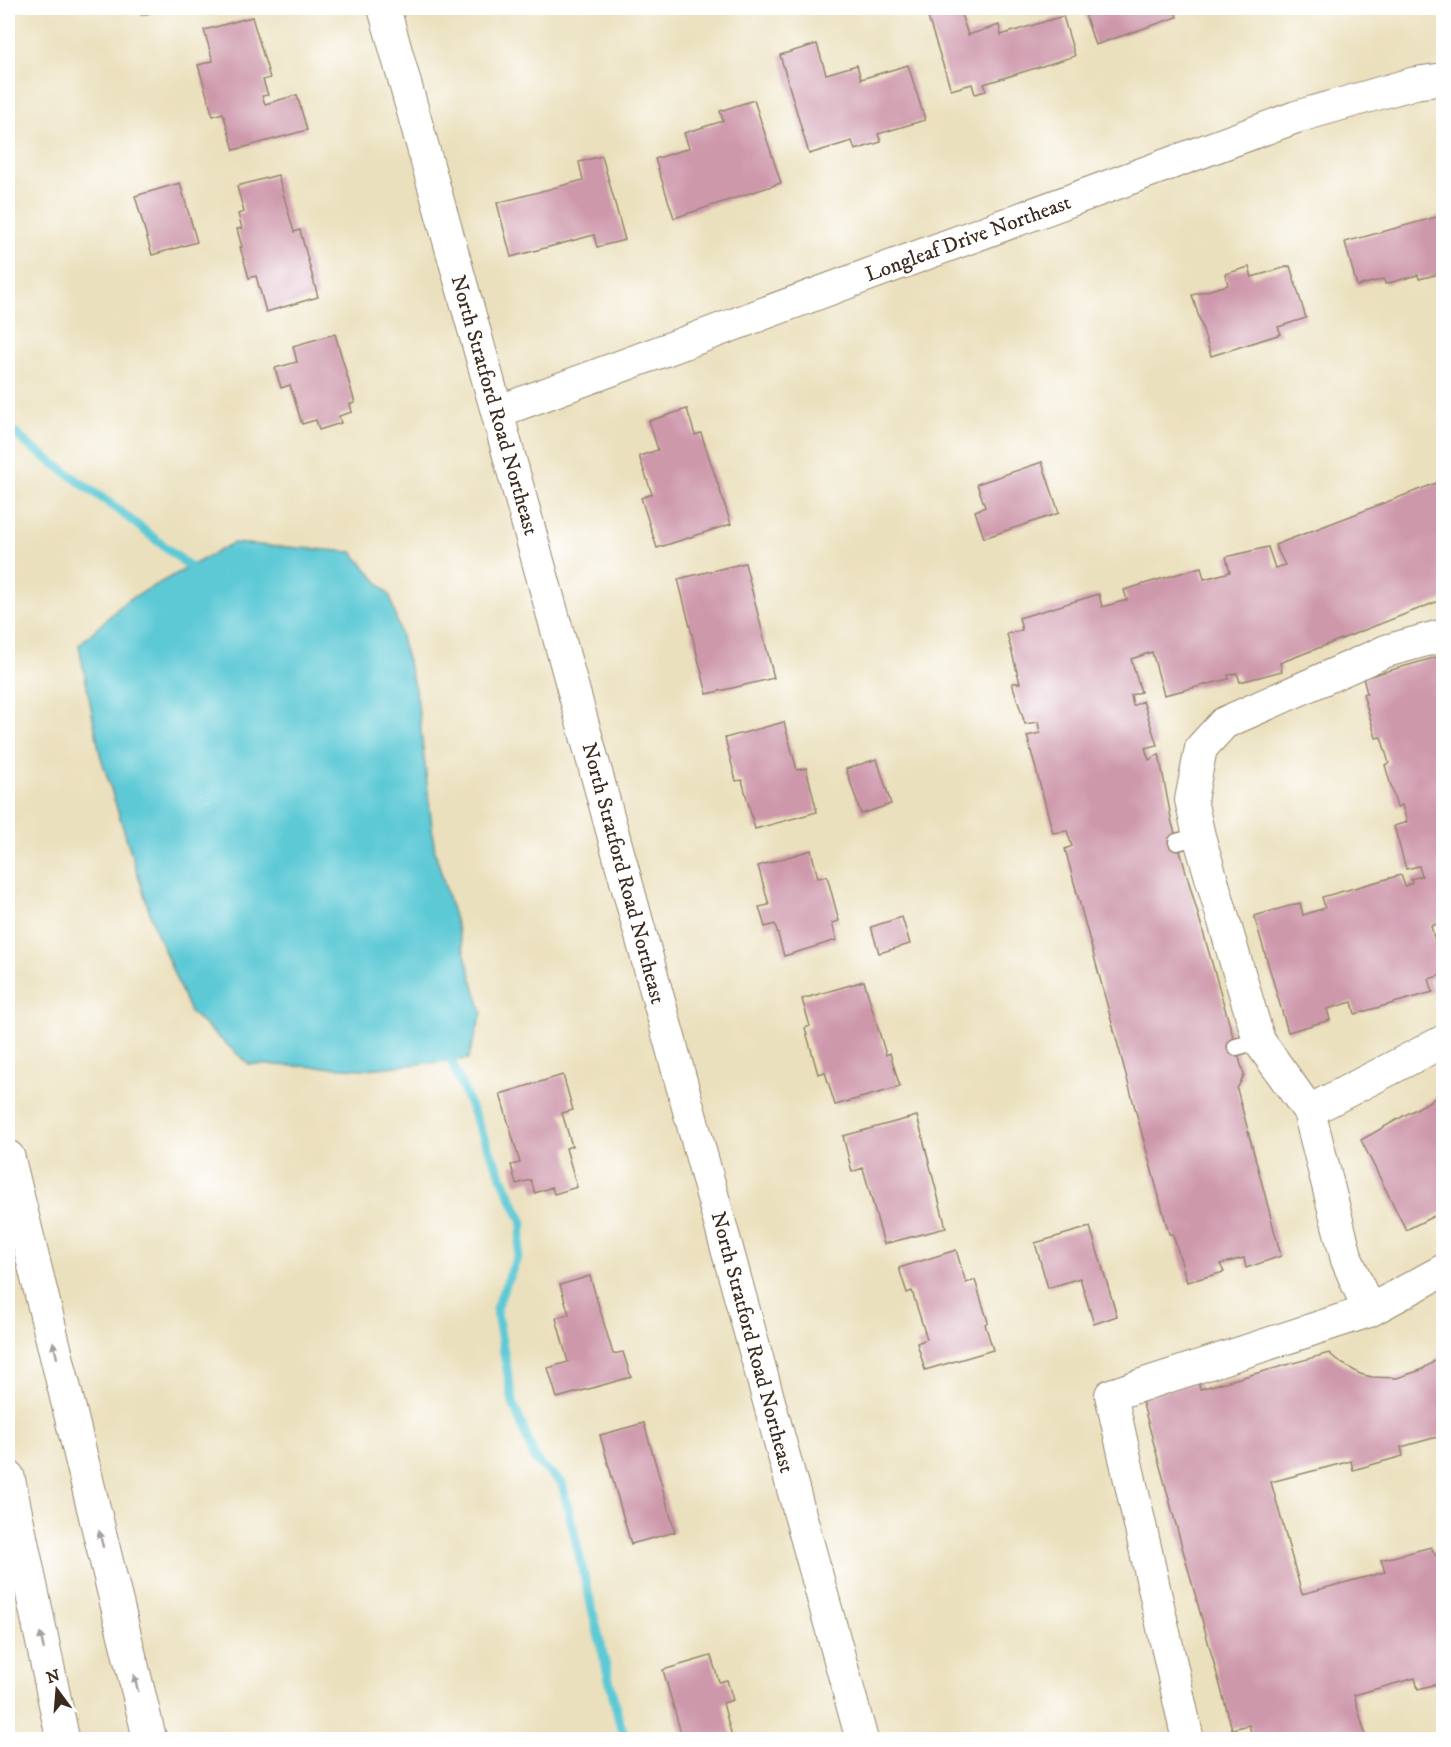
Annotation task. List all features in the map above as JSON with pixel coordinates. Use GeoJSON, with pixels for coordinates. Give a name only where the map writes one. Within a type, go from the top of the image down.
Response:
{"type":"FeatureCollection","features":[{"type":"Feature","properties":{"kind":"highway"},"geometry":{"type":"LineString","coordinates":[[8,1157],[150,1740]]}},
{"type":"Feature","properties":{"kind":"highway"},"geometry":{"type":"LineString","coordinates":[[8,1477],[63,1740]]}},
{"type":"Feature","properties":{"kind":"street","name":"North Stratford Road Northeast"},"geometry":{"type":"LineString","coordinates":[[384,8],[862,1740]]}},
{"type":"Feature","properties":{"kind":"street","name":"Longleaf Drive Northeast"},"geometry":{"type":"LineString","coordinates":[[497,412],[1296,117],[1415,83],[1443,79]]}},
{"type":"Feature","properties":{"kind":"street"},"geometry":{"type":"LineString","coordinates":[[1369,1311],[1347,1260],[1309,1111],[1248,1044],[1188,839],[1191,800],[1201,748],[1224,723],[1386,651],[1443,635]]}},
{"type":"Feature","properties":{"kind":"street"},"geometry":{"type":"LineString","coordinates":[[1309,1111],[1443,1041]]}},
{"type":"Feature","properties":{"kind":"street"},"geometry":{"type":"LineString","coordinates":[[1188,1740],[1111,1395],[1369,1311],[1443,1270]]}},
{"type":"Feature","properties":{"kind":"water"},"geometry":{"type":"Polygon","coordinates":[[[233,543],[352,552],[390,596],[417,697],[435,852],[482,1013],[468,1059],[366,1069],[249,1064],[190,1012],[154,926],[100,754],[79,645],[126,601],[233,543]]]}},
{"type":"Feature","properties":{"kind":"building"},"geometry":{"type":"Polygon","coordinates":[[[139,8],[165,8],[142,15],[139,8]]]}},
{"type":"Feature","properties":{"kind":"building"},"geometry":{"type":"Polygon","coordinates":[[[925,8],[967,8],[968,12],[961,14],[968,35],[999,25],[1001,35],[1063,16],[1075,56],[984,84],[986,91],[975,94],[972,84],[951,90],[925,8]]]}},
{"type":"Feature","properties":{"kind":"building"},"geometry":{"type":"Polygon","coordinates":[[[1083,8],[1174,8],[1177,17],[1095,45],[1083,8]]]}},
{"type":"Feature","properties":{"kind":"building"},"geometry":{"type":"Polygon","coordinates":[[[252,17],[270,78],[263,80],[268,95],[262,96],[265,104],[297,95],[307,130],[234,150],[223,113],[213,116],[198,65],[213,61],[204,30],[252,17]]]}},
{"type":"Feature","properties":{"kind":"building"},"geometry":{"type":"Polygon","coordinates":[[[817,44],[826,74],[857,65],[861,79],[908,65],[925,120],[878,134],[881,142],[855,150],[852,141],[809,154],[780,55],[817,44]]]}},
{"type":"Feature","properties":{"kind":"building"},"geometry":{"type":"Polygon","coordinates":[[[754,100],[781,183],[674,218],[655,159],[689,148],[684,133],[723,121],[720,111],[754,100]]]}},
{"type":"Feature","properties":{"kind":"building"},"geometry":{"type":"Polygon","coordinates":[[[602,156],[625,240],[597,247],[594,235],[511,257],[497,203],[583,180],[579,162],[602,156]]]}},
{"type":"Feature","properties":{"kind":"building"},"geometry":{"type":"Polygon","coordinates":[[[278,175],[294,232],[300,230],[318,297],[266,312],[256,276],[249,278],[240,247],[242,247],[237,229],[242,228],[238,214],[244,212],[237,186],[278,175]]]}},
{"type":"Feature","properties":{"kind":"building"},"geometry":{"type":"Polygon","coordinates":[[[180,183],[197,242],[152,255],[135,196],[180,183]]]}},
{"type":"Feature","properties":{"kind":"building"},"geometry":{"type":"Polygon","coordinates":[[[1444,215],[1444,273],[1419,279],[1418,275],[1385,284],[1384,279],[1357,286],[1345,242],[1444,215]]]}},
{"type":"Feature","properties":{"kind":"building"},"geometry":{"type":"Polygon","coordinates":[[[1290,266],[1306,318],[1278,327],[1281,334],[1211,356],[1192,295],[1228,285],[1225,274],[1249,267],[1252,277],[1290,266]]]}},
{"type":"Feature","properties":{"kind":"building"},"geometry":{"type":"Polygon","coordinates":[[[335,334],[355,403],[350,404],[352,412],[339,416],[341,423],[319,430],[316,420],[302,424],[290,385],[281,388],[275,368],[297,362],[293,346],[335,334]]]}},
{"type":"Feature","properties":{"kind":"building"},"geometry":{"type":"Polygon","coordinates":[[[687,409],[695,435],[701,433],[731,524],[657,548],[641,498],[652,494],[639,456],[658,450],[649,421],[687,409]]]}},
{"type":"Feature","properties":{"kind":"building"},"geometry":{"type":"Polygon","coordinates":[[[1042,462],[1059,513],[984,538],[975,511],[985,507],[977,484],[1042,462]]]}},
{"type":"Feature","properties":{"kind":"building"},"geometry":{"type":"Polygon","coordinates":[[[1444,480],[1444,599],[1280,663],[1282,671],[1240,682],[1237,673],[1228,675],[1229,679],[1164,695],[1152,652],[1131,659],[1141,692],[1131,695],[1133,706],[1143,701],[1157,745],[1145,748],[1149,760],[1159,754],[1172,823],[1244,1075],[1237,1089],[1281,1256],[1246,1268],[1244,1258],[1220,1264],[1224,1272],[1187,1282],[1173,1234],[1169,1234],[1065,849],[1072,846],[1067,831],[1053,833],[1027,736],[1040,733],[1038,722],[1025,724],[1012,683],[1020,683],[1007,634],[1022,630],[1019,618],[1099,594],[1102,607],[1127,600],[1124,590],[1201,567],[1204,579],[1230,572],[1226,557],[1268,547],[1275,568],[1285,565],[1275,545],[1444,480]]]}},
{"type":"Feature","properties":{"kind":"building"},"geometry":{"type":"Polygon","coordinates":[[[745,563],[774,678],[707,694],[678,579],[745,563]]]}},
{"type":"Feature","properties":{"kind":"building"},"geometry":{"type":"Polygon","coordinates":[[[1444,655],[1444,922],[1431,926],[1444,974],[1429,979],[1433,992],[1355,1014],[1352,1002],[1327,1009],[1330,1020],[1288,1032],[1254,916],[1300,903],[1303,915],[1325,908],[1322,897],[1401,875],[1405,886],[1412,883],[1411,879],[1422,876],[1419,866],[1406,869],[1394,826],[1407,822],[1402,805],[1397,807],[1385,765],[1389,763],[1381,737],[1376,738],[1363,694],[1367,693],[1363,678],[1444,655]]]}},
{"type":"Feature","properties":{"kind":"building"},"geometry":{"type":"Polygon","coordinates":[[[784,722],[797,770],[806,768],[817,812],[755,829],[742,780],[736,781],[725,738],[784,722]]]}},
{"type":"Feature","properties":{"kind":"building"},"geometry":{"type":"Polygon","coordinates":[[[877,759],[891,804],[861,814],[846,769],[877,759]]]}},
{"type":"Feature","properties":{"kind":"building"},"geometry":{"type":"Polygon","coordinates":[[[811,850],[818,878],[827,876],[839,921],[832,923],[837,940],[784,956],[775,924],[765,927],[759,907],[769,905],[758,866],[811,850]]]}},
{"type":"Feature","properties":{"kind":"building"},"geometry":{"type":"Polygon","coordinates":[[[902,917],[910,944],[879,953],[871,927],[902,917]]]}},
{"type":"Feature","properties":{"kind":"building"},"geometry":{"type":"Polygon","coordinates":[[[864,981],[886,1055],[890,1053],[900,1087],[835,1105],[825,1072],[818,1074],[805,1028],[810,1026],[802,999],[864,981]]]}},
{"type":"Feature","properties":{"kind":"building"},"geometry":{"type":"Polygon","coordinates":[[[563,1075],[573,1110],[562,1113],[572,1146],[566,1148],[577,1187],[554,1194],[552,1187],[535,1193],[531,1180],[516,1184],[511,1165],[520,1163],[500,1094],[563,1075]]]}},
{"type":"Feature","properties":{"kind":"building"},"geometry":{"type":"Polygon","coordinates":[[[1444,1093],[1444,1211],[1406,1230],[1361,1140],[1444,1093]]]}},
{"type":"Feature","properties":{"kind":"building"},"geometry":{"type":"Polygon","coordinates":[[[917,1116],[946,1228],[884,1244],[863,1168],[852,1172],[843,1136],[917,1116]]]}},
{"type":"Feature","properties":{"kind":"building"},"geometry":{"type":"Polygon","coordinates":[[[1090,1227],[1117,1316],[1094,1324],[1080,1278],[1048,1288],[1035,1243],[1090,1227]]]}},
{"type":"Feature","properties":{"kind":"building"},"geometry":{"type":"Polygon","coordinates":[[[956,1250],[966,1283],[975,1280],[988,1322],[985,1324],[993,1350],[925,1370],[917,1343],[927,1339],[912,1291],[907,1293],[899,1268],[956,1250]]]}},
{"type":"Feature","properties":{"kind":"building"},"geometry":{"type":"Polygon","coordinates":[[[590,1276],[613,1354],[623,1352],[631,1377],[557,1398],[548,1368],[568,1362],[556,1318],[569,1314],[560,1285],[590,1276]]]}},
{"type":"Feature","properties":{"kind":"building"},"geometry":{"type":"Polygon","coordinates":[[[1444,1352],[1444,1443],[1441,1436],[1401,1447],[1403,1456],[1353,1470],[1351,1461],[1271,1482],[1302,1594],[1385,1572],[1381,1560],[1431,1547],[1444,1570],[1444,1682],[1418,1689],[1415,1678],[1354,1695],[1367,1740],[1253,1740],[1249,1725],[1232,1729],[1141,1397],[1198,1382],[1200,1389],[1329,1353],[1360,1374],[1397,1378],[1421,1370],[1444,1352]]]}},
{"type":"Feature","properties":{"kind":"building"},"geometry":{"type":"Polygon","coordinates":[[[644,1423],[675,1532],[631,1544],[600,1435],[644,1423]]]}},
{"type":"Feature","properties":{"kind":"building"},"geometry":{"type":"Polygon","coordinates":[[[711,1656],[719,1682],[727,1680],[733,1700],[723,1703],[732,1737],[724,1740],[683,1740],[663,1670],[711,1656]]]}},
{"type":"Feature","properties":{"kind":"waterway"},"geometry":{"type":"LineString","coordinates":[[8,427],[31,447],[116,508],[198,573]]}},
{"type":"Feature","properties":{"kind":"waterway"},"geometry":{"type":"LineString","coordinates":[[447,1051],[523,1223],[518,1256],[496,1308],[513,1403],[536,1461],[562,1483],[619,1721],[627,1740]]}}]}
